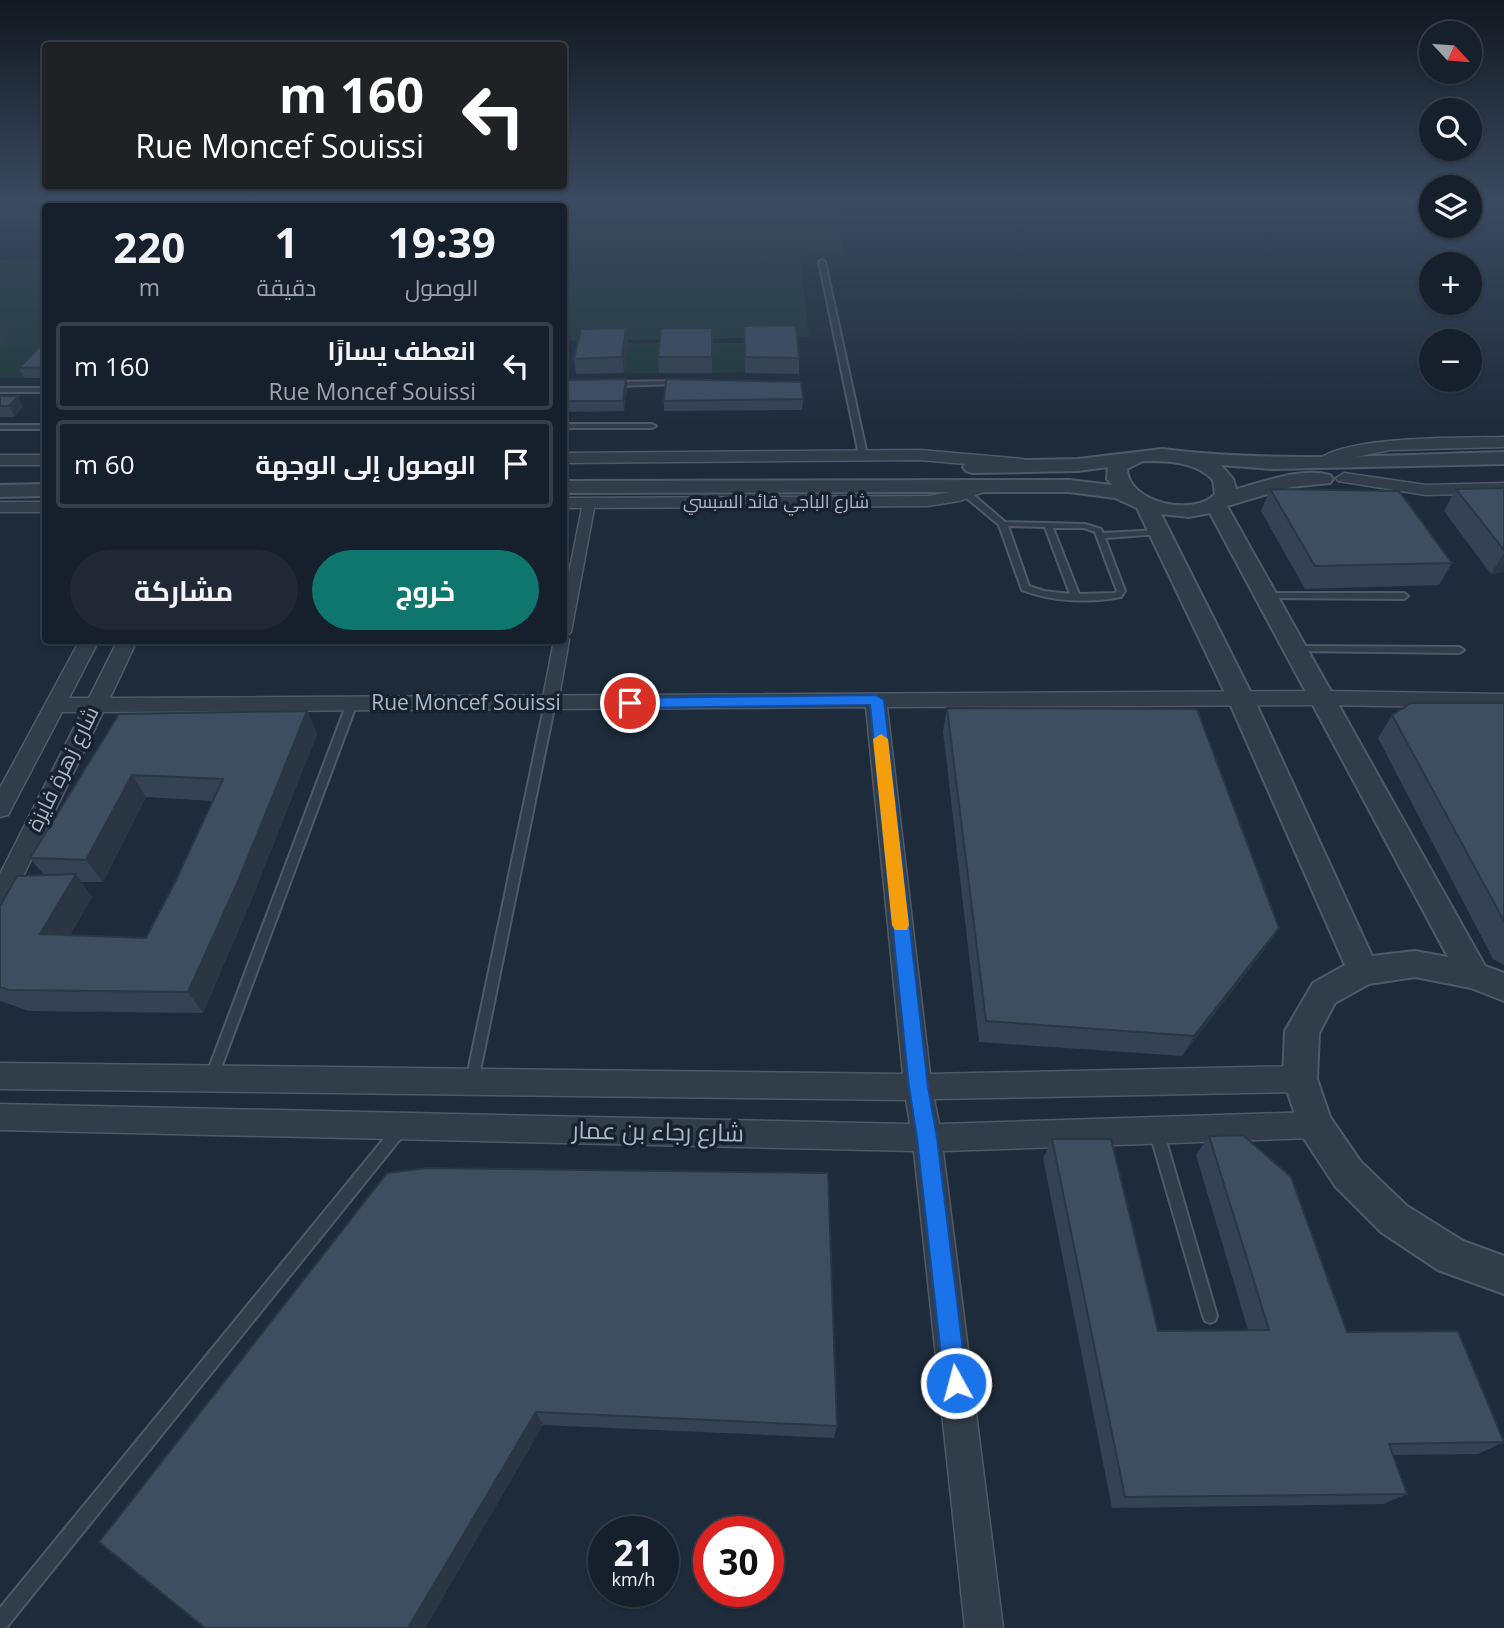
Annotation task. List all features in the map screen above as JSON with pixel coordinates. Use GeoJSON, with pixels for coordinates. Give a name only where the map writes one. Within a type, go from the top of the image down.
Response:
{"type":"FeatureCollection","features":[{"type":"Feature","properties":{"kind":"street"},"geometry":{"type":"LineString","coordinates":[[1324,462],[1347,453],[1393,444],[1504,442]]}},
{"type":"Feature","properties":{"kind":"street"},"geometry":{"type":"LineString","coordinates":[[567,472],[1037,466],[1127,459],[1157,453],[1250,463],[1504,458]]}},
{"type":"Feature","properties":{"kind":"street"},"geometry":{"type":"LineString","coordinates":[[567,458],[863,455],[956,457],[1037,466]]}},
{"type":"Feature","properties":{"kind":"street"},"geometry":{"type":"LineString","coordinates":[[1185,457],[1206,465],[1225,482],[1227,491],[1219,502]]}},
{"type":"Feature","properties":{"kind":"street"},"geometry":{"type":"LineString","coordinates":[[1127,459],[1118,466],[1115,475],[1119,485],[1138,499],[1160,532],[1241,699],[1363,971]]}},
{"type":"Feature","properties":{"kind":"street"},"geometry":{"type":"LineString","coordinates":[[0,460],[42,460]]}},
{"type":"Feature","properties":{"kind":"street"},"geometry":{"type":"LineString","coordinates":[[0,473],[42,473]]}},
{"type":"Feature","properties":{"kind":"street"},"geometry":{"type":"LineString","coordinates":[[567,487],[1069,486],[1184,511],[1290,481],[1504,474]]}},
{"type":"Feature","properties":{"kind":"street"},"geometry":{"type":"LineString","coordinates":[[1344,478],[1426,490],[1504,488]]}},
{"type":"Feature","properties":{"kind":"street","name":"شارع الباجي قائد السبسي"},"geometry":{"type":"LineString","coordinates":[[567,503],[928,501],[986,486]]}},
{"type":"Feature","properties":{"kind":"street"},"geometry":{"type":"LineString","coordinates":[[0,491],[42,490]]}},
{"type":"Feature","properties":{"kind":"street"},"geometry":{"type":"LineString","coordinates":[[1219,502],[1296,649],[1489,981]]}},
{"type":"Feature","properties":{"kind":"street"},"geometry":{"type":"LineString","coordinates":[[567,617],[589,503]]}},
{"type":"Feature","properties":{"kind":"street"},"geometry":{"type":"LineString","coordinates":[[0,508],[42,507]]}},
{"type":"Feature","properties":{"kind":"street","name":"شارع زهرة فايزة"},"geometry":{"type":"LineString","coordinates":[[0,808],[88,644]]}},
{"type":"Feature","properties":{"kind":"street","name":"شارع زهرة فايزة"},"geometry":{"type":"LineString","coordinates":[[0,898],[126,644]]}},
{"type":"Feature","properties":{"kind":"street"},"geometry":{"type":"LineString","coordinates":[[550,703],[561,644]]}},
{"type":"Feature","properties":{"kind":"street","name":"Rue Moncef Souissi"},"geometry":{"type":"LineString","coordinates":[[55,705],[1324,698],[1504,701]]}},
{"type":"Feature","properties":{"kind":"street"},"geometry":{"type":"LineString","coordinates":[[876,700],[918,1087],[927,1138],[984,1628]]}},
{"type":"Feature","properties":{"kind":"street"},"geometry":{"type":"LineString","coordinates":[[1489,981],[1415,964],[1363,971],[1324,993],[1302,1031],[1300,1079],[1315,1125],[1348,1174],[1394,1219],[1451,1256],[1504,1275]]}},
{"type":"Feature","properties":{"kind":"street"},"geometry":{"type":"LineString","coordinates":[[0,1076],[918,1087],[1300,1079]]}},
{"type":"Feature","properties":{"kind":"street","name":"شارع رجاء بن عمار"},"geometry":{"type":"LineString","coordinates":[[0,1117],[927,1138],[1315,1125]]}},
{"type":"Feature","properties":{"kind":"lane"},"geometry":{"type":"LineString","coordinates":[[825,276],[863,455]]}},
{"type":"Feature","properties":{"kind":"lane"},"geometry":{"type":"LineString","coordinates":[[605,384],[688,383]]}},
{"type":"Feature","properties":{"kind":"lane"},"geometry":{"type":"LineString","coordinates":[[0,390],[42,390]]}},
{"type":"Feature","properties":{"kind":"lane"},"geometry":{"type":"LineString","coordinates":[[567,426],[652,426]]}},
{"type":"Feature","properties":{"kind":"lane"},"geometry":{"type":"LineString","coordinates":[[0,427],[42,427]]}},
{"type":"Feature","properties":{"kind":"lane"},"geometry":{"type":"LineString","coordinates":[[966,493],[1003,524],[1025,588],[1047,594],[1109,597],[1118,595],[1121,591],[1098,531],[1085,526],[1003,524]]}},
{"type":"Feature","properties":{"kind":"lane"},"geometry":{"type":"LineString","coordinates":[[1048,525],[1075,595]]}},
{"type":"Feature","properties":{"kind":"lane"},"geometry":{"type":"LineString","coordinates":[[1101,536],[1160,532]]}},
{"type":"Feature","properties":{"kind":"lane"},"geometry":{"type":"LineString","coordinates":[[1267,596],[1404,596]]}},
{"type":"Feature","properties":{"kind":"lane"},"geometry":{"type":"LineString","coordinates":[[1296,649],[1460,650]]}},
{"type":"Feature","properties":{"kind":"lane"},"geometry":{"type":"LineString","coordinates":[[211,1079],[352,703]]}},
{"type":"Feature","properties":{"kind":"lane"},"geometry":{"type":"LineString","coordinates":[[472,1082],[550,703]]}},
{"type":"Feature","properties":{"kind":"lane"},"geometry":{"type":"LineString","coordinates":[[0,1622],[402,1126]]}},
{"type":"Feature","properties":{"kind":"lane"},"geometry":{"type":"LineString","coordinates":[[1156,1130],[1210,1316]]}},
{"type":"Feature","properties":{"kind":"green space"},"geometry":{"type":"Polygon","coordinates":[[[0,276],[42,276],[42,358],[24,378],[0,378],[0,276]]]}},
{"type":"Feature","properties":{"kind":"green space"},"geometry":{"type":"Polygon","coordinates":[[[567,276],[802,276],[809,337],[567,341],[567,276]]]}},
{"type":"Feature","properties":{"kind":"green space"},"geometry":{"type":"Polygon","coordinates":[[[628,343],[662,343],[659,373],[624,373],[628,343]]]}},
{"type":"Feature","properties":{"kind":"green space"},"geometry":{"type":"Polygon","coordinates":[[[712,343],[746,343],[747,372],[712,373],[712,343]]]}},
{"type":"Feature","properties":{"kind":"building"},"geometry":{"type":"Polygon","coordinates":[[[796,325],[799,358],[745,357],[744,326],[796,325]]]}},
{"type":"Feature","properties":{"kind":"building"},"geometry":{"type":"Polygon","coordinates":[[[626,328],[622,357],[574,359],[581,329],[626,328]]]}},
{"type":"Feature","properties":{"kind":"building"},"geometry":{"type":"Polygon","coordinates":[[[661,328],[712,328],[712,357],[658,357],[661,328]]]}},
{"type":"Feature","properties":{"kind":"building"},"geometry":{"type":"Polygon","coordinates":[[[42,344],[42,367],[19,368],[42,344]]]}},
{"type":"Feature","properties":{"kind":"building"},"geometry":{"type":"Polygon","coordinates":[[[626,379],[623,401],[567,401],[567,380],[626,379]]]}},
{"type":"Feature","properties":{"kind":"building"},"geometry":{"type":"Polygon","coordinates":[[[666,379],[801,382],[803,399],[664,401],[666,379]]]}},
{"type":"Feature","properties":{"kind":"building"},"geometry":{"type":"Polygon","coordinates":[[[0,396],[18,396],[9,406],[0,406],[0,396]]]}},
{"type":"Feature","properties":{"kind":"building"},"geometry":{"type":"Polygon","coordinates":[[[1504,488],[1504,550],[1456,489],[1504,488]]]}},
{"type":"Feature","properties":{"kind":"building"},"geometry":{"type":"Polygon","coordinates":[[[1270,489],[1399,491],[1452,563],[1315,566],[1270,489]]]}},
{"type":"Feature","properties":{"kind":"building"},"geometry":{"type":"Polygon","coordinates":[[[1411,703],[1504,703],[1504,921],[1392,715],[1411,703]]]}},
{"type":"Feature","properties":{"kind":"building"},"geometry":{"type":"Polygon","coordinates":[[[947,708],[1197,709],[1279,928],[1194,1036],[986,1021],[947,708]]]}},
{"type":"Feature","properties":{"kind":"building"},"geometry":{"type":"Polygon","coordinates":[[[307,711],[239,879],[188,992],[9,990],[0,987],[0,906],[17,876],[76,874],[40,934],[146,938],[223,779],[132,775],[86,860],[30,858],[119,714],[307,711]]]}},
{"type":"Feature","properties":{"kind":"building"},"geometry":{"type":"Polygon","coordinates":[[[1243,1135],[1291,1177],[1347,1332],[1458,1331],[1504,1442],[1389,1444],[1407,1494],[1125,1497],[1052,1139],[1111,1139],[1158,1331],[1269,1330],[1209,1136],[1243,1135]]]}},
{"type":"Feature","properties":{"kind":"building"},"geometry":{"type":"Polygon","coordinates":[[[427,1168],[828,1173],[837,1426],[536,1412],[408,1628],[205,1628],[99,1542],[387,1173],[427,1168]]]}},
{"type":"Feature","properties":{"kind":"slow traffic"},"geometry":{"type":"LineString","coordinates":[[881,739],[901,925]]}},
{"type":"Feature","properties":{"kind":"route"},"geometry":{"type":"LineString","coordinates":[[630,703],[876,700],[918,1087],[927,1138],[956,1383]]}}]}
